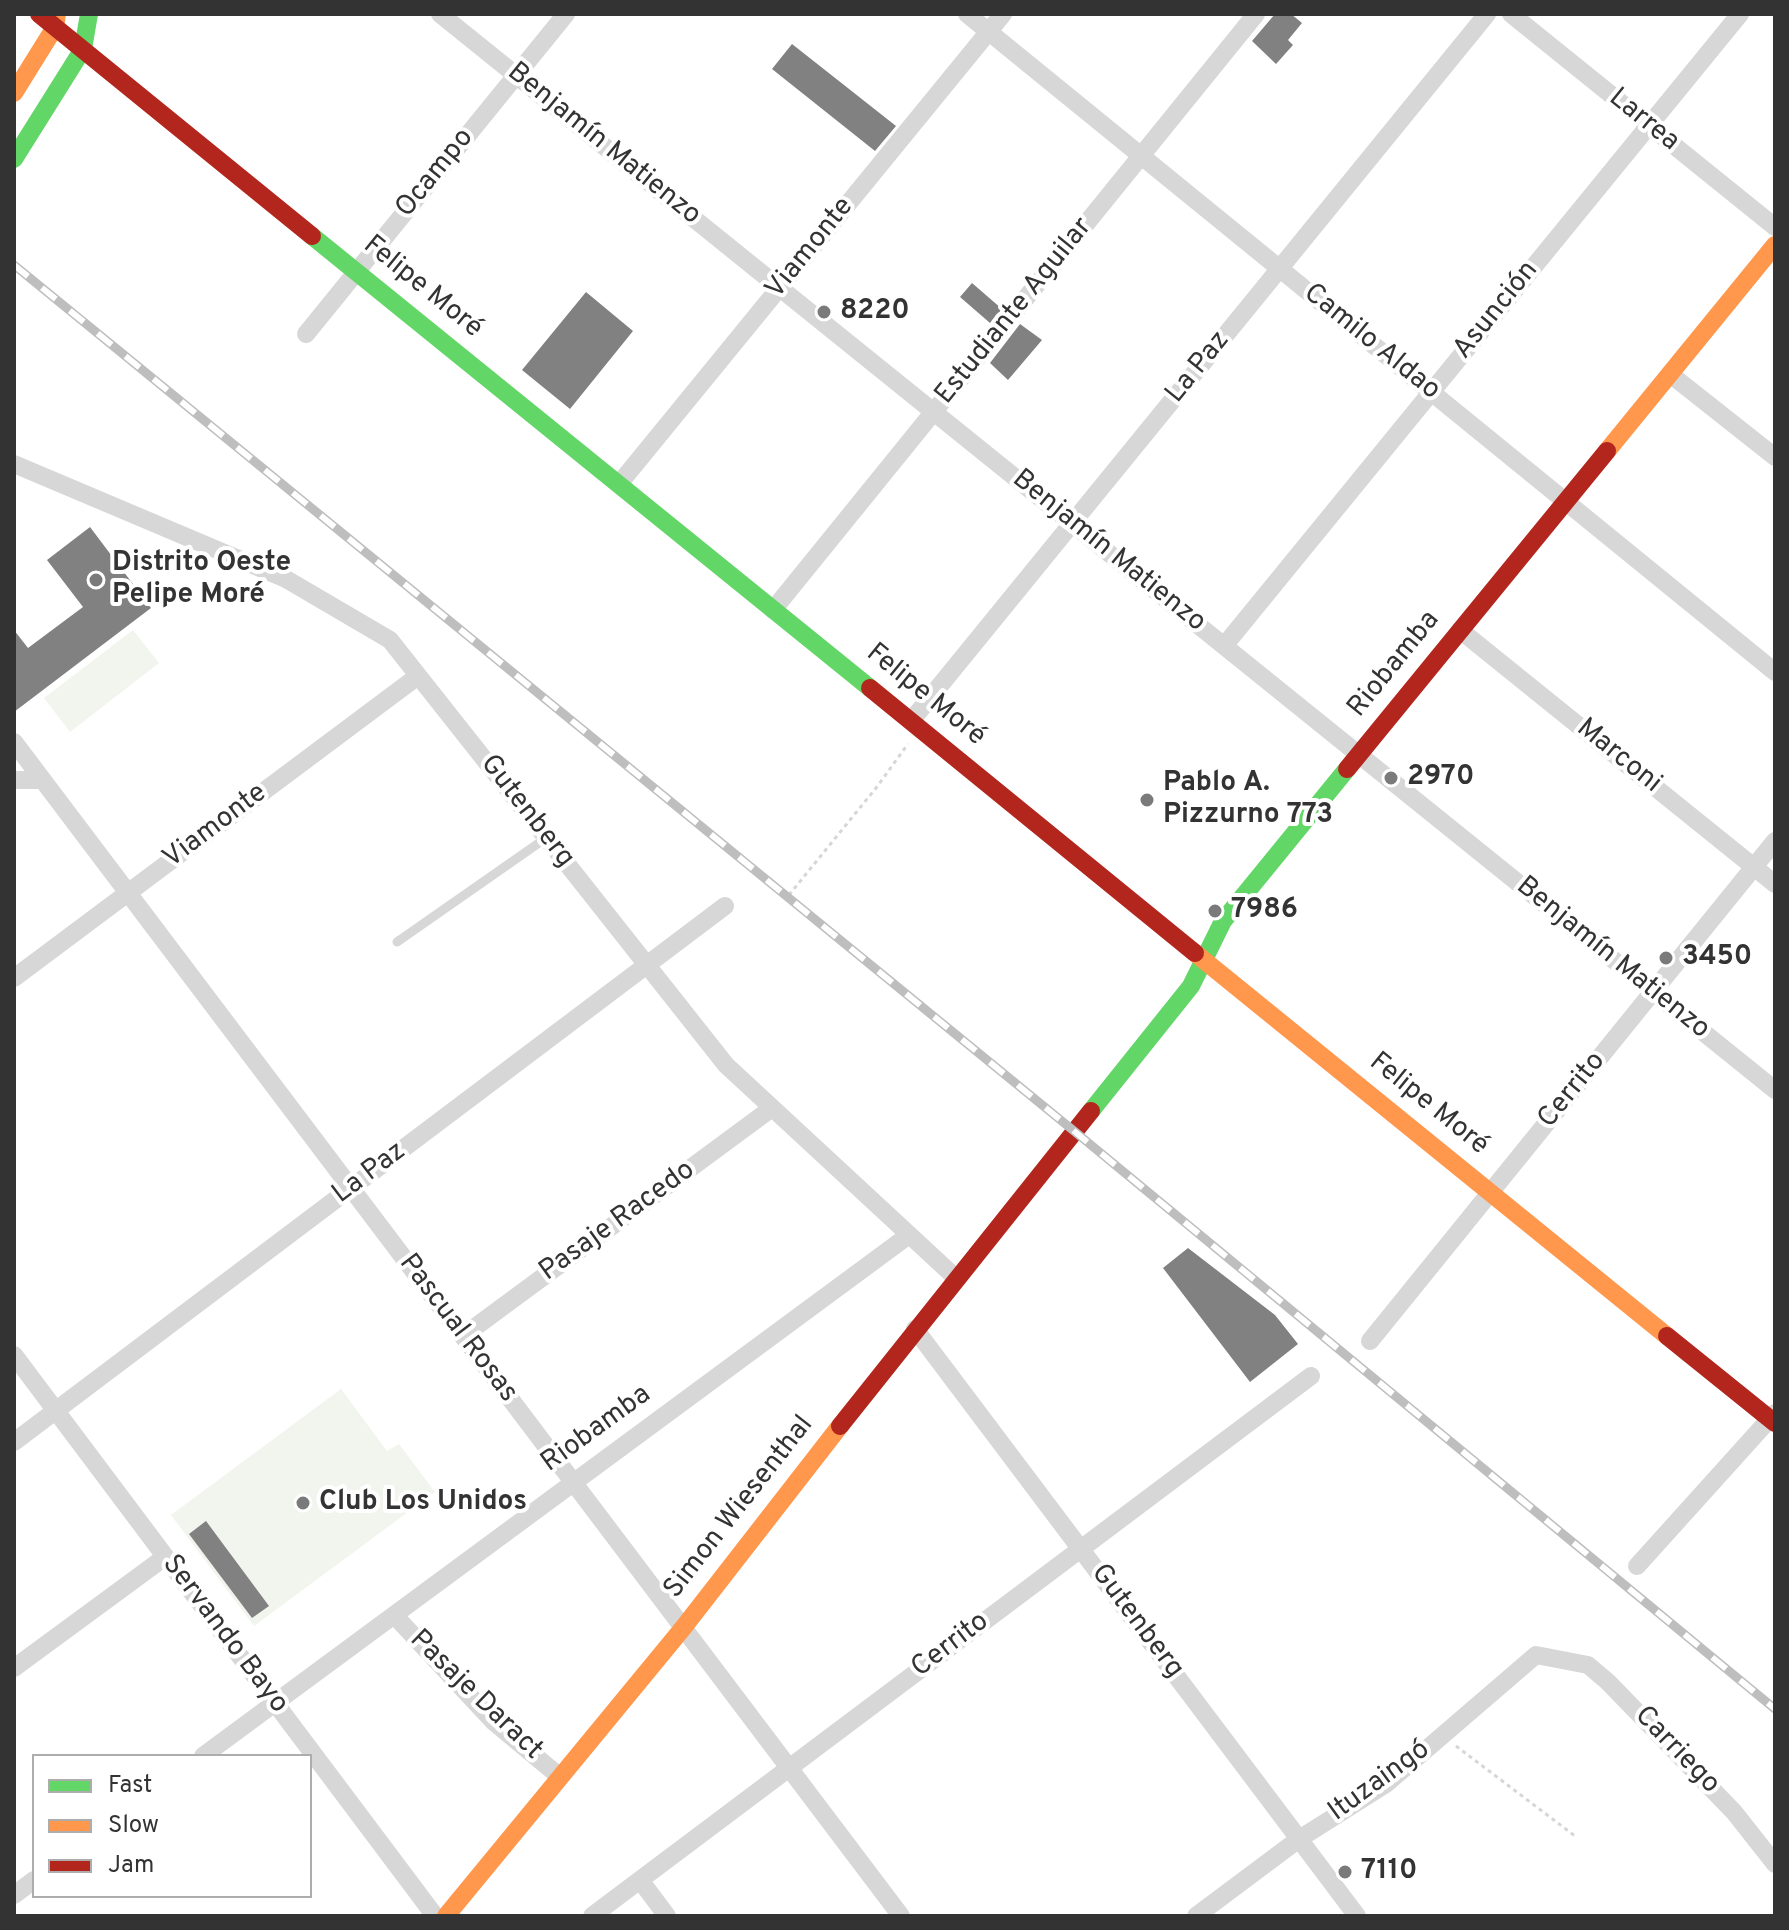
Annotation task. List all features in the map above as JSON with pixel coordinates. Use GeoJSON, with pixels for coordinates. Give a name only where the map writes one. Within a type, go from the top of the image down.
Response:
{"type":"FeatureCollection","features":[{"type":"Feature","properties":{"kind":"street","name":"Felipe Moré"},"geometry":{"type":"LineString","coordinates":[[39,14],[56,21],[83,49],[1773,1418]]}},
{"type":"Feature","properties":{"kind":"street"},"geometry":{"type":"LineString","coordinates":[[14,159],[83,49],[88,22],[99,14]]}},
{"type":"Feature","properties":{"kind":"street","name":"Benjamín Matienzo"},"geometry":{"type":"LineString","coordinates":[[440,14],[1775,1090]]}},
{"type":"Feature","properties":{"kind":"street","name":"Ocampo"},"geometry":{"type":"LineString","coordinates":[[306,334],[566,14]]}},
{"type":"Feature","properties":{"kind":"street","name":"Camilo Aldao"},"geometry":{"type":"LineString","coordinates":[[967,14],[1775,672]]}},
{"type":"Feature","properties":{"kind":"street","name":"Viamonte"},"geometry":{"type":"LineString","coordinates":[[619,484],[1003,14]]}},
{"type":"Feature","properties":{"kind":"street","name":"Estudiante Aguilar"},"geometry":{"type":"LineString","coordinates":[[773,610],[1256,14]]}},
{"type":"Feature","properties":{"kind":"street","name":"La Paz"},"geometry":{"type":"LineString","coordinates":[[915,724],[1072,523],[1487,14]]}},
{"type":"Feature","properties":{"kind":"street","name":"Larrea"},"geometry":{"type":"LineString","coordinates":[[1511,14],[1775,227]]}},
{"type":"Feature","properties":{"kind":"street","name":"Asunción"},"geometry":{"type":"LineString","coordinates":[[1224,646],[1740,14]]}},
{"type":"Feature","properties":{"kind":"street"},"geometry":{"type":"LineString","coordinates":[[14,93],[56,21]]}},
{"type":"Feature","properties":{"kind":"street","name":"Riobamba"},"geometry":{"type":"LineString","coordinates":[[1074,1131],[1191,986],[1223,921],[1775,245]]}},
{"type":"Feature","properties":{"kind":"street"},"geometry":{"type":"LineString","coordinates":[[1670,374],[1775,457]]}},
{"type":"Feature","properties":{"kind":"street","name":"Gutenberg"},"geometry":{"type":"LineString","coordinates":[[14,464],[42,472],[286,579],[390,640],[726,1065],[956,1278]]}},
{"type":"Feature","properties":{"kind":"street","name":"Marconi"},"geometry":{"type":"LineString","coordinates":[[1460,630],[1775,884]]}},
{"type":"Feature","properties":{"kind":"street","name":"Viamonte"},"geometry":{"type":"LineString","coordinates":[[14,978],[418,676]]}},
{"type":"Feature","properties":{"kind":"street","name":"Pascual Rosas"},"geometry":{"type":"LineString","coordinates":[[14,742],[901,1916]]}},
{"type":"Feature","properties":{"kind":"street"},"geometry":{"type":"LineString","coordinates":[[14,780],[42,780]]}},
{"type":"Feature","properties":{"kind":"street","name":"Cerrito"},"geometry":{"type":"LineString","coordinates":[[1370,1341],[1775,841]]}},
{"type":"Feature","properties":{"kind":"street","name":"La Paz"},"geometry":{"type":"LineString","coordinates":[[14,1442],[725,906]]}},
{"type":"Feature","properties":{"kind":"street","name":"Pasaje Racedo"},"geometry":{"type":"LineString","coordinates":[[463,1336],[772,1108]]}},
{"type":"Feature","properties":{"kind":"street","name":"Simon Wiesenthal"},"geometry":{"type":"LineString","coordinates":[[446,1916],[683,1628],[915,1329],[1074,1131]]}},
{"type":"Feature","properties":{"kind":"street","name":"Riobamba"},"geometry":{"type":"LineString","coordinates":[[206,1754],[909,1235]]}},
{"type":"Feature","properties":{"kind":"street","name":"Gutenberg"},"geometry":{"type":"LineString","coordinates":[[915,1329],[1357,1916]]}},
{"type":"Feature","properties":{"kind":"street","name":"Servando Bayo"},"geometry":{"type":"LineString","coordinates":[[14,1355],[435,1916]]}},
{"type":"Feature","properties":{"kind":"street","name":"Cerrito"},"geometry":{"type":"LineString","coordinates":[[592,1916],[1311,1376]]}},
{"type":"Feature","properties":{"kind":"street"},"geometry":{"type":"LineString","coordinates":[[1637,1566],[1773,1418]]}},
{"type":"Feature","properties":{"kind":"street"},"geometry":{"type":"LineString","coordinates":[[14,1668],[165,1557]]}},
{"type":"Feature","properties":{"kind":"street","name":"Pasaje Daract"},"geometry":{"type":"LineString","coordinates":[[394,1615],[494,1722],[559,1776]]}},
{"type":"Feature","properties":{"kind":"street","name":"Ituzaingó"},"geometry":{"type":"LineString","coordinates":[[1196,1916],[1299,1839],[1386,1784],[1536,1655],[1561,1659]]}},
{"type":"Feature","properties":{"kind":"street","name":"Carriego"},"geometry":{"type":"LineString","coordinates":[[1561,1659],[1588,1665],[1608,1682],[1734,1812],[1775,1864]]}},
{"type":"Feature","properties":{"kind":"street"},"geometry":{"type":"LineString","coordinates":[[640,1880],[667,1916]]}},
{"type":"Feature","properties":{"kind":"street"},"geometry":{"type":"LineString","coordinates":[[14,1895],[32,1882]]}},
{"type":"Feature","properties":{"kind":"lane"},"geometry":{"type":"LineString","coordinates":[[397,942],[546,838]]}},
{"type":"Feature","properties":{"kind":"path"},"geometry":{"type":"LineString","coordinates":[[789,895],[876,788],[915,724]]}},
{"type":"Feature","properties":{"kind":"path"},"geometry":{"type":"LineString","coordinates":[[1444,1736],[1575,1836]]}},
{"type":"Feature","properties":{"kind":"shaded area"},"geometry":{"type":"Polygon","coordinates":[[[133,630],[159,663],[70,732],[44,698],[133,630]]]}},
{"type":"Feature","properties":{"kind":"shaded area","name":"Club Los Unidos"},"geometry":{"type":"Polygon","coordinates":[[[341,1389],[387,1451],[399,1444],[435,1492],[254,1626],[171,1515],[341,1389]]]}},
{"type":"Feature","properties":{"kind":"building"},"geometry":{"type":"Polygon","coordinates":[[[1275,14],[1291,14],[1302,23],[1288,40],[1293,45],[1276,64],[1252,41],[1275,14]]]}},
{"type":"Feature","properties":{"kind":"building"},"geometry":{"type":"Polygon","coordinates":[[[792,44],[896,126],[875,151],[772,69],[792,44]]]}},
{"type":"Feature","properties":{"kind":"building"},"geometry":{"type":"Polygon","coordinates":[[[972,283],[1002,309],[990,323],[960,297],[972,283]]]}},
{"type":"Feature","properties":{"kind":"building"},"geometry":{"type":"Polygon","coordinates":[[[586,292],[633,331],[570,409],[522,370],[586,292]]]}},
{"type":"Feature","properties":{"kind":"building"},"geometry":{"type":"Polygon","coordinates":[[[1020,324],[1042,340],[1008,380],[990,363],[1020,324]]]}},
{"type":"Feature","properties":{"kind":"building","name":"Distrito Oeste Pelipe Moré"},"geometry":{"type":"Polygon","coordinates":[[[90,527],[151,608],[14,712],[14,630],[28,648],[83,607],[47,560],[90,527]]]}},
{"type":"Feature","properties":{"kind":"building"},"geometry":{"type":"Polygon","coordinates":[[[1188,1248],[1275,1315],[1298,1344],[1250,1382],[1163,1268],[1188,1248]]]}},
{"type":"Feature","properties":{"kind":"building"},"geometry":{"type":"Polygon","coordinates":[[[206,1521],[269,1606],[252,1618],[189,1534],[206,1521]]]}},
{"type":"Feature","properties":{"kind":"railway"},"geometry":{"type":"LineString","coordinates":[[14,265],[1074,1131],[1775,1709]]}},
{"type":"Feature","properties":{"kind":"traffic: fast"},"geometry":{"type":"LineString","coordinates":[[14,159],[83,49],[89,14]]}},
{"type":"Feature","properties":{"kind":"traffic: fast"},"geometry":{"type":"LineString","coordinates":[[312,236],[870,688]]}},
{"type":"Feature","properties":{"kind":"traffic: fast"},"geometry":{"type":"LineString","coordinates":[[1091,1111],[1191,986],[1223,921],[1347,769]]}},
{"type":"Feature","properties":{"kind":"traffic: slow"},"geometry":{"type":"LineString","coordinates":[[14,93],[55,27],[57,14]]}},
{"type":"Feature","properties":{"kind":"traffic: slow"},"geometry":{"type":"LineString","coordinates":[[1607,451],[1775,245]]}},
{"type":"Feature","properties":{"kind":"traffic: slow"},"geometry":{"type":"LineString","coordinates":[[1195,953],[1667,1336]]}},
{"type":"Feature","properties":{"kind":"traffic: slow"},"geometry":{"type":"LineString","coordinates":[[446,1916],[683,1628],[840,1426]]}},
{"type":"Feature","properties":{"kind":"traffic: jam"},"geometry":{"type":"LineString","coordinates":[[39,14],[312,236]]}},
{"type":"Feature","properties":{"kind":"traffic: jam"},"geometry":{"type":"LineString","coordinates":[[1347,769],[1607,451]]}},
{"type":"Feature","properties":{"kind":"traffic: jam"},"geometry":{"type":"LineString","coordinates":[[870,688],[1195,953]]}},
{"type":"Feature","properties":{"kind":"traffic: jam"},"geometry":{"type":"LineString","coordinates":[[840,1426],[1091,1111]]}},
{"type":"Feature","properties":{"kind":"traffic: jam"},"geometry":{"type":"LineString","coordinates":[[1667,1336],[1775,1423]]}},
{"type":"Feature","properties":{"kind":"place","name":"8220"},"geometry":{"type":"Point","coordinates":[824,312]}},
{"type":"Feature","properties":{"kind":"place","name":"Distrito Oeste Pelipe Moré"},"geometry":{"type":"Point","coordinates":[96,580]}},
{"type":"Feature","properties":{"kind":"place","name":"2970"},"geometry":{"type":"Point","coordinates":[1391,778]}},
{"type":"Feature","properties":{"kind":"place","name":"Pablo A. Pizzurno 773"},"geometry":{"type":"Point","coordinates":[1147,800]}},
{"type":"Feature","properties":{"kind":"place","name":"7986"},"geometry":{"type":"Point","coordinates":[1215,911]}},
{"type":"Feature","properties":{"kind":"place","name":"3450"},"geometry":{"type":"Point","coordinates":[1666,958]}},
{"type":"Feature","properties":{"kind":"place","name":"Club Los Unidos"},"geometry":{"type":"Point","coordinates":[303,1503]}},
{"type":"Feature","properties":{"kind":"place","name":"7110"},"geometry":{"type":"Point","coordinates":[1345,1872]}}]}
